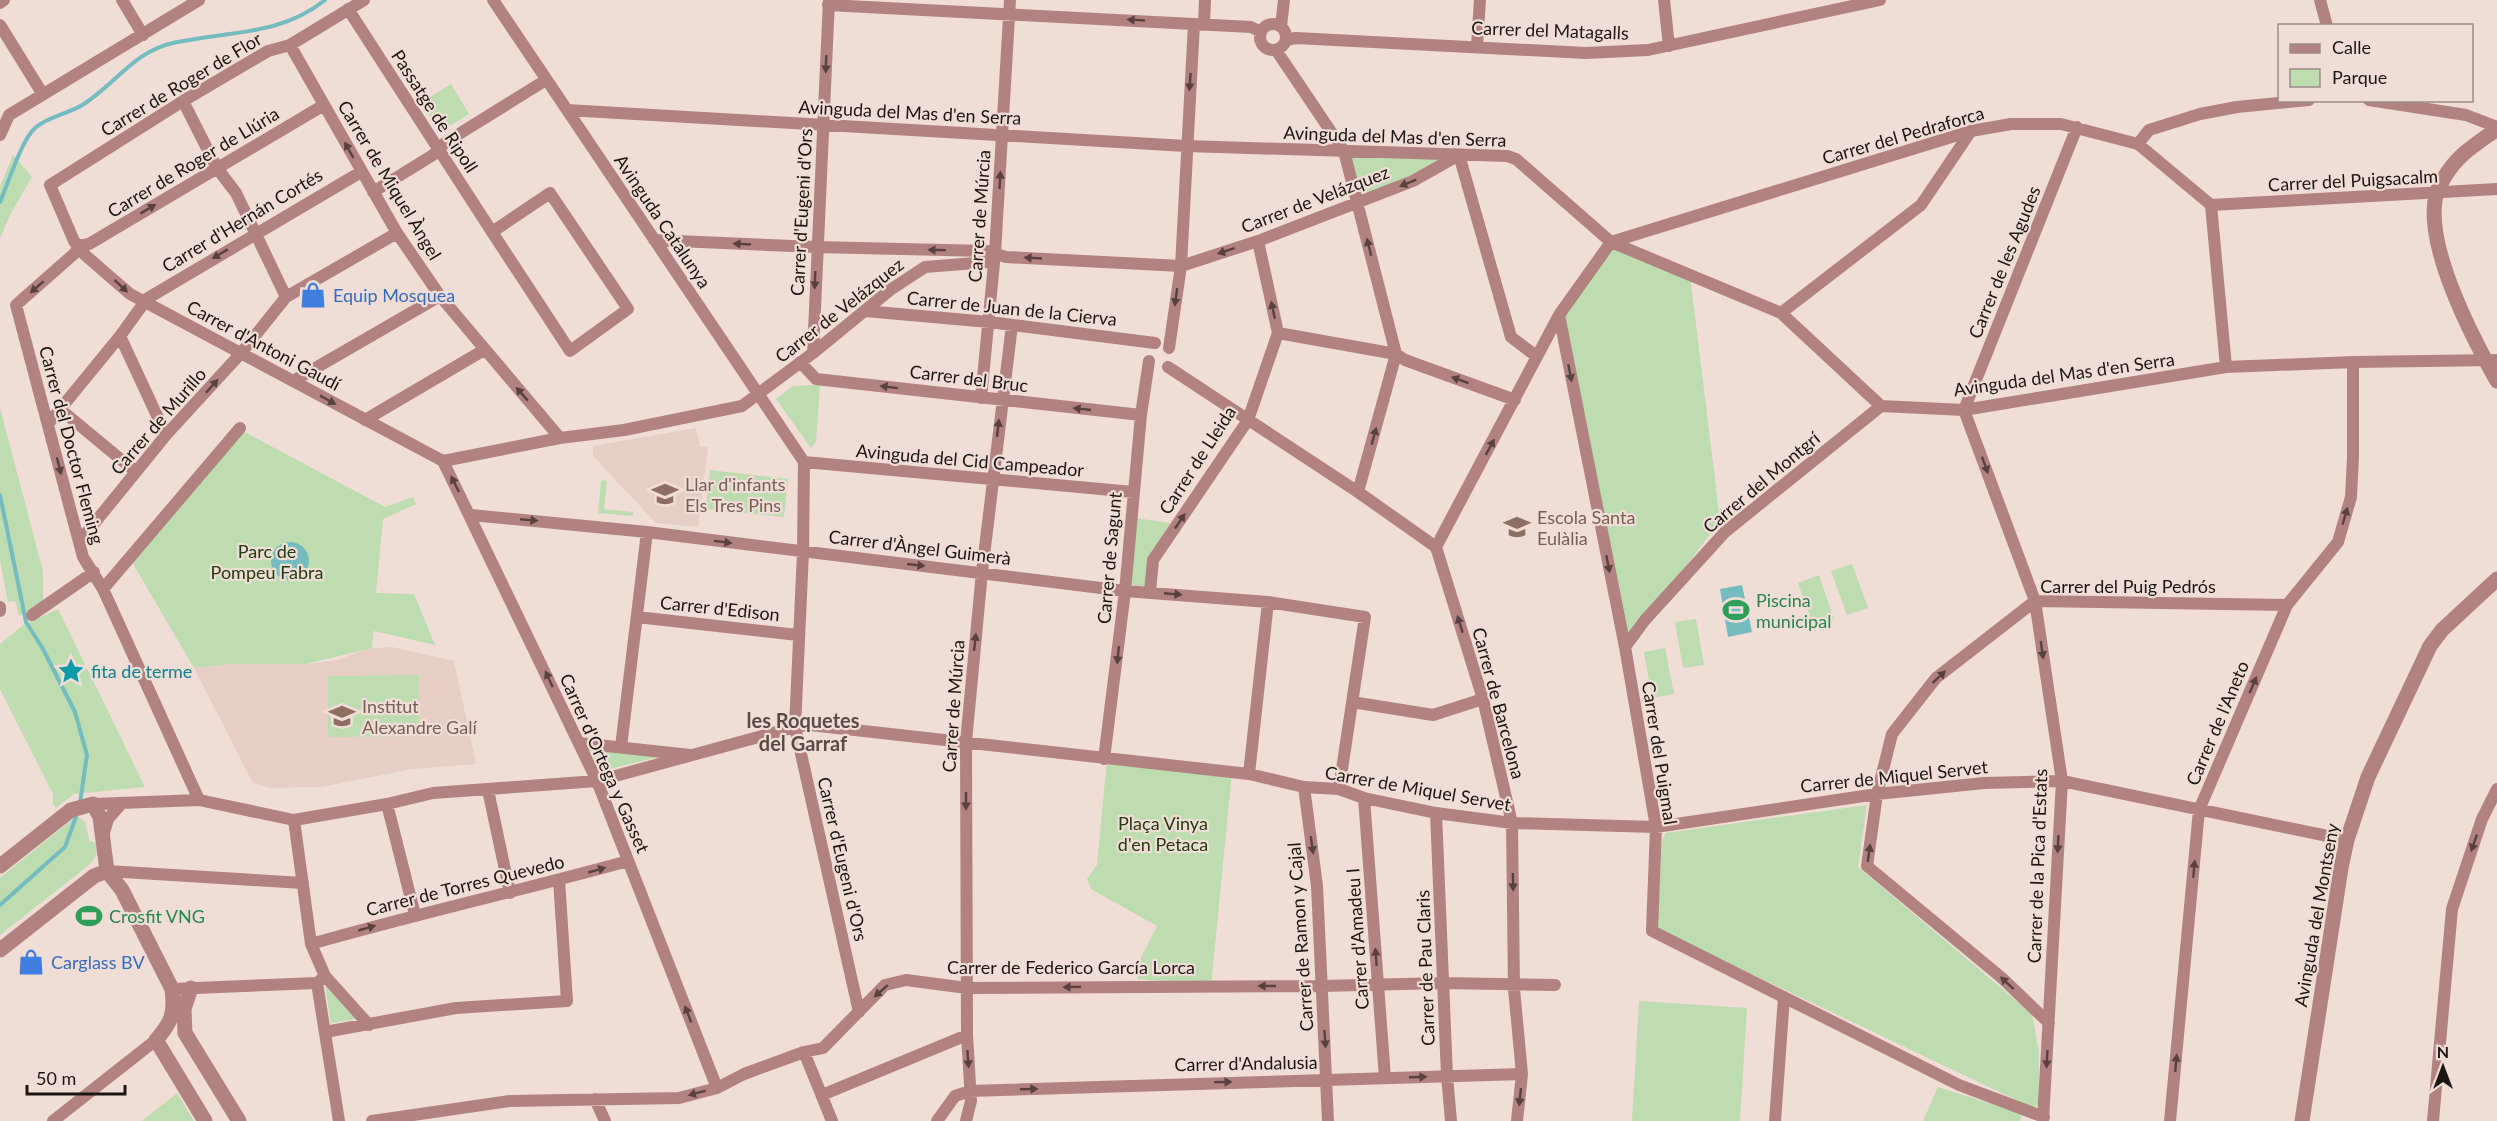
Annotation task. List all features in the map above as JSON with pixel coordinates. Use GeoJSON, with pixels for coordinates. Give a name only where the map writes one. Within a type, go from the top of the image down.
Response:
{"type":"FeatureCollection","features":[{"type":"Feature","properties":{"kind":"street"},"geometry":{"type":"LineString","coordinates":[[0,3],[4,0]]}},
{"type":"Feature","properties":{"kind":"street"},"geometry":{"type":"LineString","coordinates":[[122,0],[143,35]]}},
{"type":"Feature","properties":{"kind":"street"},"geometry":{"type":"LineString","coordinates":[[0,135],[5,118],[42,93],[199,0]]}},
{"type":"Feature","properties":{"kind":"street","name":"Carrer de Roger de Flor"},"geometry":{"type":"LineString","coordinates":[[78,246],[50,185],[183,101],[271,49],[290,45],[364,0]]}},
{"type":"Feature","properties":{"kind":"street","name":"Avinguda Catalunya"},"geometry":{"type":"LineString","coordinates":[[493,0],[804,462]]}},
{"type":"Feature","properties":{"kind":"street","name":"Carrer de Múrcia"},"geometry":{"type":"LineString","coordinates":[[981,398],[995,253],[1010,0]]}},
{"type":"Feature","properties":{"kind":"street"},"geometry":{"type":"LineString","coordinates":[[1168,367],[1181,266],[1186,146],[1199,24],[1204,0]]}},
{"type":"Feature","properties":{"kind":"street"},"geometry":{"type":"LineString","coordinates":[[1276,50],[1282,47],[1287,35],[1281,26],[1284,0]]}},
{"type":"Feature","properties":{"kind":"street"},"geometry":{"type":"LineString","coordinates":[[1477,46],[1480,0]]}},
{"type":"Feature","properties":{"kind":"street"},"geometry":{"type":"LineString","coordinates":[[1664,0],[1669,46]]}},
{"type":"Feature","properties":{"kind":"street"},"geometry":{"type":"LineString","coordinates":[[1822,0],[1823,14]]}},
{"type":"Feature","properties":{"kind":"street","name":"Carrer del Matagalls"},"geometry":{"type":"LineString","coordinates":[[1286,40],[1296,38],[1586,52],[1648,50],[1880,0]]}},
{"type":"Feature","properties":{"kind":"street"},"geometry":{"type":"LineString","coordinates":[[2320,0],[2326,24]]}},
{"type":"Feature","properties":{"kind":"street"},"geometry":{"type":"LineString","coordinates":[[829,3],[944,5],[1010,14],[1251,27],[1261,32]]}},
{"type":"Feature","properties":{"kind":"street","name":"Carrer d'Eugeni d'Ors"},"geometry":{"type":"LineString","coordinates":[[813,353],[829,3]]}},
{"type":"Feature","properties":{"kind":"street","name":"Passatge de Ripoll"},"geometry":{"type":"LineString","coordinates":[[348,9],[438,150],[570,351],[628,309],[550,193],[492,232]]}},
{"type":"Feature","properties":{"kind":"street"},"geometry":{"type":"LineString","coordinates":[[0,25],[42,93]]}},
{"type":"Feature","properties":{"kind":"street"},"geometry":{"type":"LineString","coordinates":[[1281,26],[1269,25],[1261,32],[1260,39],[1263,46],[1276,50],[1344,151],[1396,354],[1358,492]]}},
{"type":"Feature","properties":{"kind":"street","name":"Carrer de Miquel Àngel"},"geometry":{"type":"LineString","coordinates":[[290,45],[397,233],[440,296],[560,438]]}},
{"type":"Feature","properties":{"kind":"street"},"geometry":{"type":"LineString","coordinates":[[373,192],[438,150],[446,142],[546,80]]}},
{"type":"Feature","properties":{"kind":"street"},"geometry":{"type":"LineString","coordinates":[[183,101],[217,168],[236,193],[286,297],[397,233]]}},
{"type":"Feature","properties":{"kind":"street"},"geometry":{"type":"LineString","coordinates":[[2226,367],[2211,205],[2138,144],[2148,130],[2200,114],[2237,107],[2288,102]]}},
{"type":"Feature","properties":{"kind":"street"},"geometry":{"type":"LineString","coordinates":[[2381,102],[2466,116],[2497,128]]}},
{"type":"Feature","properties":{"kind":"street","name":"Carrer de Roger de Llúria"},"geometry":{"type":"LineString","coordinates":[[78,246],[89,244],[324,105]]}},
{"type":"Feature","properties":{"kind":"street","name":"Avinguda del Mas d'en Serra"},"geometry":{"type":"LineString","coordinates":[[567,110],[1186,146],[1507,156],[1516,159],[1611,242],[1781,313],[1881,406],[1964,410],[2226,367],[2353,362],[2492,361]]}},
{"type":"Feature","properties":{"kind":"street","name":"Carrer del Pedraforca"},"geometry":{"type":"LineString","coordinates":[[1611,242],[1971,131],[2011,124],[2061,124],[2138,144]]}},
{"type":"Feature","properties":{"kind":"street","name":"Carrer de les Agudes"},"geometry":{"type":"LineString","coordinates":[[1964,410],[2077,127]]}},
{"type":"Feature","properties":{"kind":"street"},"geometry":{"type":"LineString","coordinates":[[2497,128],[2461,154],[2451,165],[2436,194],[2434,221],[2439,246],[2454,292],[2492,361],[2497,381]]}},
{"type":"Feature","properties":{"kind":"street"},"geometry":{"type":"LineString","coordinates":[[1781,313],[1922,205],[1971,131]]}},
{"type":"Feature","properties":{"kind":"street"},"geometry":{"type":"LineString","coordinates":[[1460,155],[1511,337],[1536,356]]}},
{"type":"Feature","properties":{"kind":"street","name":"Carrer de Velázquez"},"geometry":{"type":"LineString","coordinates":[[443,461],[560,438],[624,430],[742,406],[813,353],[890,290],[925,267],[988,262],[995,253],[1006,257],[1181,266],[1258,241],[1413,182],[1460,155]]}},
{"type":"Feature","properties":{"kind":"street","name":"Carrer d'Hernán Cortés"},"geometry":{"type":"LineString","coordinates":[[143,301],[256,232],[361,172]]}},
{"type":"Feature","properties":{"kind":"street","name":"Carrer del Puigsacalm"},"geometry":{"type":"LineString","coordinates":[[2211,205],[2497,189]]}},
{"type":"Feature","properties":{"kind":"street"},"geometry":{"type":"LineString","coordinates":[[654,240],[816,248],[995,253]]}},
{"type":"Feature","properties":{"kind":"street"},"geometry":{"type":"LineString","coordinates":[[1258,241],[1278,333],[1396,354],[1405,360],[1515,400]]}},
{"type":"Feature","properties":{"kind":"street"},"geometry":{"type":"LineString","coordinates":[[1168,367],[1358,492],[1436,547],[1559,315],[1611,242]]}},
{"type":"Feature","properties":{"kind":"street","name":"Carrer d'Antoni Gaudí"},"geometry":{"type":"LineString","coordinates":[[78,246],[85,255],[130,294],[443,461]]}},
{"type":"Feature","properties":{"kind":"street","name":"Carrer del Doctor Fleming"},"geometry":{"type":"LineString","coordinates":[[78,246],[75,253],[16,305],[83,557],[103,589],[199,800]]}},
{"type":"Feature","properties":{"kind":"street"},"geometry":{"type":"LineString","coordinates":[[293,381],[440,296]]}},
{"type":"Feature","properties":{"kind":"street","name":"Carrer de Murillo"},"geometry":{"type":"LineString","coordinates":[[79,542],[166,435],[242,352],[286,297]]}},
{"type":"Feature","properties":{"kind":"street"},"geometry":{"type":"LineString","coordinates":[[48,424],[120,336],[143,301]]}},
{"type":"Feature","properties":{"kind":"street","name":"Carrer de Juan de la Cierva"},"geometry":{"type":"LineString","coordinates":[[865,311],[989,322],[1155,343]]}},
{"type":"Feature","properties":{"kind":"street","name":"Carrer del Puigmal"},"geometry":{"type":"LineString","coordinates":[[1559,315],[1625,647],[1656,827],[1653,931],[1959,1085],[2043,1119]]}},
{"type":"Feature","properties":{"kind":"street","name":"Carrer de Múrcia"},"geometry":{"type":"LineString","coordinates":[[966,1121],[971,1101],[966,1035],[966,742],[992,481],[1012,325]]}},
{"type":"Feature","properties":{"kind":"street","name":"Carrer de Lleida"},"geometry":{"type":"LineString","coordinates":[[1150,592],[1154,560],[1248,420],[1278,333]]}},
{"type":"Feature","properties":{"kind":"street"},"geometry":{"type":"LineString","coordinates":[[120,336],[166,435]]}},
{"type":"Feature","properties":{"kind":"street"},"geometry":{"type":"LineString","coordinates":[[1168,367],[1154,368],[1149,361],[1149,351],[1155,343],[1163,343],[1169,348]]}},
{"type":"Feature","properties":{"kind":"street"},"geometry":{"type":"LineString","coordinates":[[365,420],[484,350]]}},
{"type":"Feature","properties":{"kind":"street","name":"Carrer de Sagunt"},"geometry":{"type":"LineString","coordinates":[[1104,759],[1125,591],[1141,415],[1149,361]]}},
{"type":"Feature","properties":{"kind":"street","name":"Carrer del Bruc"},"geometry":{"type":"LineString","coordinates":[[800,362],[816,379],[1141,415]]}},
{"type":"Feature","properties":{"kind":"street","name":"Carrer de l'Aneto"},"geometry":{"type":"LineString","coordinates":[[2170,1121],[2199,810],[2288,605],[2338,542],[2351,497],[2353,362]]}},
{"type":"Feature","properties":{"kind":"street","name":"Carrer del Montgrí"},"geometry":{"type":"LineString","coordinates":[[1625,647],[1645,620],[1725,532],[1881,406]]}},
{"type":"Feature","properties":{"kind":"street"},"geometry":{"type":"LineString","coordinates":[[60,409],[136,472]]}},
{"type":"Feature","properties":{"kind":"street","name":"Carrer de la Pica d'Estats"},"geometry":{"type":"LineString","coordinates":[[1964,410],[2035,601],[2062,781],[2043,1119]]}},
{"type":"Feature","properties":{"kind":"street"},"geometry":{"type":"LineString","coordinates":[[103,589],[240,428]]}},
{"type":"Feature","properties":{"kind":"street","name":"Carrer d'Ortega y Gasset"},"geometry":{"type":"LineString","coordinates":[[443,461],[471,515],[597,781],[717,1088]]}},
{"type":"Feature","properties":{"kind":"street","name":"Carrer d'Eugeni d'Ors"},"geometry":{"type":"LineString","coordinates":[[804,462],[803,552],[795,727],[859,1012]]}},
{"type":"Feature","properties":{"kind":"street","name":"Avinguda del Cid Campeador"},"geometry":{"type":"LineString","coordinates":[[804,462],[992,481],[1133,492]]}},
{"type":"Feature","properties":{"kind":"street","name":"Carrer d'Àngel Guimerà"},"geometry":{"type":"LineString","coordinates":[[471,515],[647,532],[1125,591],[1268,602],[1365,617],[1352,702]]}},
{"type":"Feature","properties":{"kind":"street"},"geometry":{"type":"LineString","coordinates":[[621,747],[647,532]]}},
{"type":"Feature","properties":{"kind":"street","name":"Carrer de Barcelona"},"geometry":{"type":"LineString","coordinates":[[1436,547],[1483,699],[1512,823],[1514,984],[1522,1074],[1517,1121]]}},
{"type":"Feature","properties":{"kind":"street"},"geometry":{"type":"LineString","coordinates":[[32,615],[94,572]]}},
{"type":"Feature","properties":{"kind":"street","name":"Avinguda del Montseny"},"geometry":{"type":"LineString","coordinates":[[2302,1121],[2341,868],[2357,805],[2430,646],[2442,630],[2497,579]]}},
{"type":"Feature","properties":{"kind":"street","name":"Carrer del Puig Pedrós"},"geometry":{"type":"LineString","coordinates":[[2049,1023],[2002,978],[1867,866],[1877,794],[1892,734],[1936,678],[2035,601],[2288,605]]}},
{"type":"Feature","properties":{"kind":"street"},"geometry":{"type":"LineString","coordinates":[[1249,774],[1268,602]]}},
{"type":"Feature","properties":{"kind":"street","name":"Carrer d'Edison"},"geometry":{"type":"LineString","coordinates":[[637,617],[798,635]]}},
{"type":"Feature","properties":{"kind":"street"},"geometry":{"type":"LineString","coordinates":[[1339,789],[1352,702],[1433,716],[1483,699]]}},
{"type":"Feature","properties":{"kind":"street","name":"Carrer de Miquel Servet"},"geometry":{"type":"LineString","coordinates":[[93,804],[199,800],[294,820],[387,804],[434,793],[597,781],[795,727],[810,725],[1249,774],[1304,787],[1339,789],[1364,798],[1436,813],[1512,823],[1656,827],[1877,794],[1984,783],[2062,781],[2347,840]]}},
{"type":"Feature","properties":{"kind":"street","name":"Carrer de Miquel Servet"},"geometry":{"type":"LineString","coordinates":[[579,743],[697,755]]}},
{"type":"Feature","properties":{"kind":"street","name":"Carrer de Ramon y Cajal"},"geometry":{"type":"LineString","coordinates":[[1304,787],[1317,886],[1328,1079],[1328,1121]]}},
{"type":"Feature","properties":{"kind":"street"},"geometry":{"type":"LineString","coordinates":[[488,789],[510,893]]}},
{"type":"Feature","properties":{"kind":"street"},"geometry":{"type":"LineString","coordinates":[[2433,1121],[2452,909],[2482,819],[2497,789]]}},
{"type":"Feature","properties":{"kind":"street","name":"Carrer d'Amadeu I"},"geometry":{"type":"LineString","coordinates":[[1364,798],[1385,1078]]}},
{"type":"Feature","properties":{"kind":"street"},"geometry":{"type":"LineString","coordinates":[[103,837],[108,819],[122,803]]}},
{"type":"Feature","properties":{"kind":"street"},"geometry":{"type":"LineString","coordinates":[[0,866],[71,810],[93,804],[100,817],[107,871],[122,890],[172,989],[174,1006],[170,1025],[156,1040],[53,1121]]}},
{"type":"Feature","properties":{"kind":"street"},"geometry":{"type":"LineString","coordinates":[[387,804],[415,915]]}},
{"type":"Feature","properties":{"kind":"street","name":"Carrer de Pau Claris"},"geometry":{"type":"LineString","coordinates":[[1436,813],[1447,1076],[1451,1121]]}},
{"type":"Feature","properties":{"kind":"street"},"geometry":{"type":"LineString","coordinates":[[294,820],[311,944],[321,979],[325,1032],[339,1121]]}},
{"type":"Feature","properties":{"kind":"street","name":"Carrer de Torres Quevedo"},"geometry":{"type":"LineString","coordinates":[[311,944],[628,861]]}},
{"type":"Feature","properties":{"kind":"street"},"geometry":{"type":"LineString","coordinates":[[0,950],[94,876],[107,871],[303,883]]}},
{"type":"Feature","properties":{"kind":"street"},"geometry":{"type":"LineString","coordinates":[[325,1032],[456,1008],[567,1001],[559,880]]}},
{"type":"Feature","properties":{"kind":"street"},"geometry":{"type":"LineString","coordinates":[[172,989],[321,979],[369,1025]]}},
{"type":"Feature","properties":{"kind":"street","name":"Carrer de Federico García Lorca"},"geometry":{"type":"LineString","coordinates":[[372,1121],[510,1101],[679,1098],[717,1088],[744,1074],[804,1052],[823,1048],[885,985],[906,980],[966,988],[1443,983],[1555,985]]}},
{"type":"Feature","properties":{"kind":"street"},"geometry":{"type":"LineString","coordinates":[[185,1034],[184,1009],[191,988]]}},
{"type":"Feature","properties":{"kind":"street"},"geometry":{"type":"LineString","coordinates":[[1775,1121],[1784,997]]}},
{"type":"Feature","properties":{"kind":"street"},"geometry":{"type":"LineString","coordinates":[[170,1025],[177,1027],[185,1034],[239,1121]]}},
{"type":"Feature","properties":{"kind":"street"},"geometry":{"type":"LineString","coordinates":[[822,1095],[966,1035]]}},
{"type":"Feature","properties":{"kind":"street"},"geometry":{"type":"LineString","coordinates":[[156,1040],[205,1121]]}},
{"type":"Feature","properties":{"kind":"street"},"geometry":{"type":"LineString","coordinates":[[804,1052],[832,1121]]}},
{"type":"Feature","properties":{"kind":"street","name":"Carrer d'Andalusia"},"geometry":{"type":"LineString","coordinates":[[970,1091],[1522,1074]]}},
{"type":"Feature","properties":{"kind":"street"},"geometry":{"type":"LineString","coordinates":[[937,1121],[955,1096],[970,1091]]}},
{"type":"Feature","properties":{"kind":"street"},"geometry":{"type":"LineString","coordinates":[[595,1099],[605,1121]]}},
{"type":"Feature","properties":{"kind":"shaded area","name":"Llar d'infants Els Tres Pins"},"geometry":{"type":"Polygon","coordinates":[[[696,428],[700,447],[708,447],[698,527],[656,523],[593,456],[593,446],[696,428]]]}},
{"type":"Feature","properties":{"kind":"shaded area","name":"Institut Alexandre Galí"},"geometry":{"type":"Polygon","coordinates":[[[392,647],[454,661],[476,764],[412,769],[321,787],[269,788],[253,783],[194,668],[234,664],[306,664],[338,660],[366,649],[392,647]]]}},
{"type":"Feature","properties":{"kind":"green space"},"geometry":{"type":"Polygon","coordinates":[[[451,84],[469,114],[440,132],[421,103],[451,84]]]}},
{"type":"Feature","properties":{"kind":"green space"},"geometry":{"type":"Polygon","coordinates":[[[1344,151],[1459,155],[1357,202],[1344,151]]]}},
{"type":"Feature","properties":{"kind":"green space"},"geometry":{"type":"Polygon","coordinates":[[[13,155],[32,177],[11,213],[0,238],[0,187],[13,155]]]}},
{"type":"Feature","properties":{"kind":"green space"},"geometry":{"type":"Polygon","coordinates":[[[1611,242],[1690,275],[1720,521],[1625,647],[1559,315],[1611,242]]]}},
{"type":"Feature","properties":{"kind":"green space"},"geometry":{"type":"Polygon","coordinates":[[[820,385],[816,442],[811,448],[776,399],[793,386],[820,385]]]}},
{"type":"Feature","properties":{"kind":"green space"},"geometry":{"type":"Polygon","coordinates":[[[0,408],[43,571],[43,601],[19,616],[15,601],[8,602],[0,560],[0,408]]]}},
{"type":"Feature","properties":{"kind":"green space","name":"Parc de Pompeu Fabra"},"geometry":{"type":"Polygon","coordinates":[[[243,431],[385,507],[413,497],[416,504],[383,519],[376,593],[414,594],[435,645],[374,631],[374,627],[372,648],[306,664],[234,664],[194,668],[132,562],[243,431]]]}},
{"type":"Feature","properties":{"kind":"green space"},"geometry":{"type":"Polygon","coordinates":[[[710,470],[788,479],[784,517],[706,509],[710,470]]]}},
{"type":"Feature","properties":{"kind":"green space"},"geometry":{"type":"Polygon","coordinates":[[[601,480],[607,481],[604,509],[633,512],[633,516],[598,513],[601,480]]]}},
{"type":"Feature","properties":{"kind":"green space"},"geometry":{"type":"Polygon","coordinates":[[[1135,518],[1170,523],[1150,557],[1146,587],[1129,584],[1135,518]]]}},
{"type":"Feature","properties":{"kind":"green space"},"geometry":{"type":"Polygon","coordinates":[[[1852,564],[1868,608],[1847,615],[1831,571],[1852,564]]]}},
{"type":"Feature","properties":{"kind":"green space"},"geometry":{"type":"Polygon","coordinates":[[[1819,575],[1834,619],[1814,627],[1798,583],[1819,575]]]}},
{"type":"Feature","properties":{"kind":"green space"},"geometry":{"type":"Polygon","coordinates":[[[58,609],[145,787],[74,794],[56,808],[53,804],[53,794],[0,689],[0,644],[23,625],[58,609]]]}},
{"type":"Feature","properties":{"kind":"green space"},"geometry":{"type":"Polygon","coordinates":[[[1696,619],[1704,665],[1683,668],[1675,622],[1696,619]]]}},
{"type":"Feature","properties":{"kind":"green space"},"geometry":{"type":"Polygon","coordinates":[[[1665,648],[1674,694],[1652,698],[1644,652],[1665,648]]]}},
{"type":"Feature","properties":{"kind":"green space"},"geometry":{"type":"Polygon","coordinates":[[[419,675],[419,736],[328,737],[328,676],[419,675]]]}},
{"type":"Feature","properties":{"kind":"green space"},"geometry":{"type":"Polygon","coordinates":[[[588,748],[659,757],[601,771],[588,748]]]}},
{"type":"Feature","properties":{"kind":"green space","name":"Plaça Vinya d'en Petaca"},"geometry":{"type":"Polygon","coordinates":[[[1107,759],[1232,772],[1211,986],[1138,979],[1139,962],[1157,926],[1091,889],[1087,879],[1097,865],[1107,759]]]}},
{"type":"Feature","properties":{"kind":"green space"},"geometry":{"type":"Polygon","coordinates":[[[1867,805],[1858,867],[2032,1014],[2039,1052],[2039,1104],[2033,1108],[1657,929],[1662,840],[1666,833],[1867,805]]]}},
{"type":"Feature","properties":{"kind":"green space"},"geometry":{"type":"Polygon","coordinates":[[[79,817],[85,822],[90,842],[97,845],[96,856],[89,865],[0,935],[0,878],[74,818],[79,817]]]}},
{"type":"Feature","properties":{"kind":"green space"},"geometry":{"type":"Polygon","coordinates":[[[325,985],[356,1019],[331,1023],[325,985]]]}},
{"type":"Feature","properties":{"kind":"green space"},"geometry":{"type":"Polygon","coordinates":[[[1639,1001],[1747,1008],[1740,1121],[1632,1121],[1639,1001]]]}},
{"type":"Feature","properties":{"kind":"green space"},"geometry":{"type":"Polygon","coordinates":[[[1938,1087],[2022,1114],[2020,1121],[1923,1121],[1938,1087]]]}},
{"type":"Feature","properties":{"kind":"green space"},"geometry":{"type":"Polygon","coordinates":[[[177,1093],[194,1121],[142,1121],[177,1093]]]}},
{"type":"Feature","properties":{"kind":"water"},"geometry":{"type":"Polygon","coordinates":[[[290,542],[303,548],[309,561],[303,574],[290,580],[277,574],[271,561],[277,548],[290,542]]]}},
{"type":"Feature","properties":{"kind":"water","name":"Piscina municipal"},"geometry":{"type":"Polygon","coordinates":[[[1742,585],[1752,632],[1728,637],[1720,589],[1742,585]]]}},
{"type":"Feature","properties":{"kind":"waterway"},"geometry":{"type":"LineString","coordinates":[[0,202],[20,152],[35,128],[84,104],[147,53],[173,43],[272,26],[308,12],[325,0]]}},
{"type":"Feature","properties":{"kind":"waterway"},"geometry":{"type":"LineString","coordinates":[[0,495],[26,622],[43,649],[75,712],[87,755],[80,803]]}},
{"type":"Feature","properties":{"kind":"waterway"},"geometry":{"type":"LineString","coordinates":[[0,905],[65,847],[77,814]]}},
{"type":"Feature","properties":{"kind":"place","name":"Equip Mosquea"},"geometry":{"type":"Point","coordinates":[313,295]}},
{"type":"Feature","properties":{"kind":"place","name":"Llar d'infants Els Tres Pins"},"geometry":{"type":"Point","coordinates":[665,494]}},
{"type":"Feature","properties":{"kind":"place","name":"Escola Santa Eulàlia"},"geometry":{"type":"Point","coordinates":[1517,527]}},
{"type":"Feature","properties":{"kind":"place","name":"Piscina municipal"},"geometry":{"type":"Point","coordinates":[1736,610]}},
{"type":"Feature","properties":{"kind":"place","name":"fita de terme"},"geometry":{"type":"Point","coordinates":[71,671]}},
{"type":"Feature","properties":{"kind":"place","name":"Institut Alexandre Galí"},"geometry":{"type":"Point","coordinates":[342,716]}},
{"type":"Feature","properties":{"kind":"place","name":"Crosfit VNG"},"geometry":{"type":"Point","coordinates":[89,916]}},
{"type":"Feature","properties":{"kind":"place","name":"Carglass BV"},"geometry":{"type":"Point","coordinates":[31,962]}},
{"type":"Feature","properties":{"kind":"district","name":"les Roquetes del Garraf"},"geometry":{"type":"Point","coordinates":[803,732]}}]}
